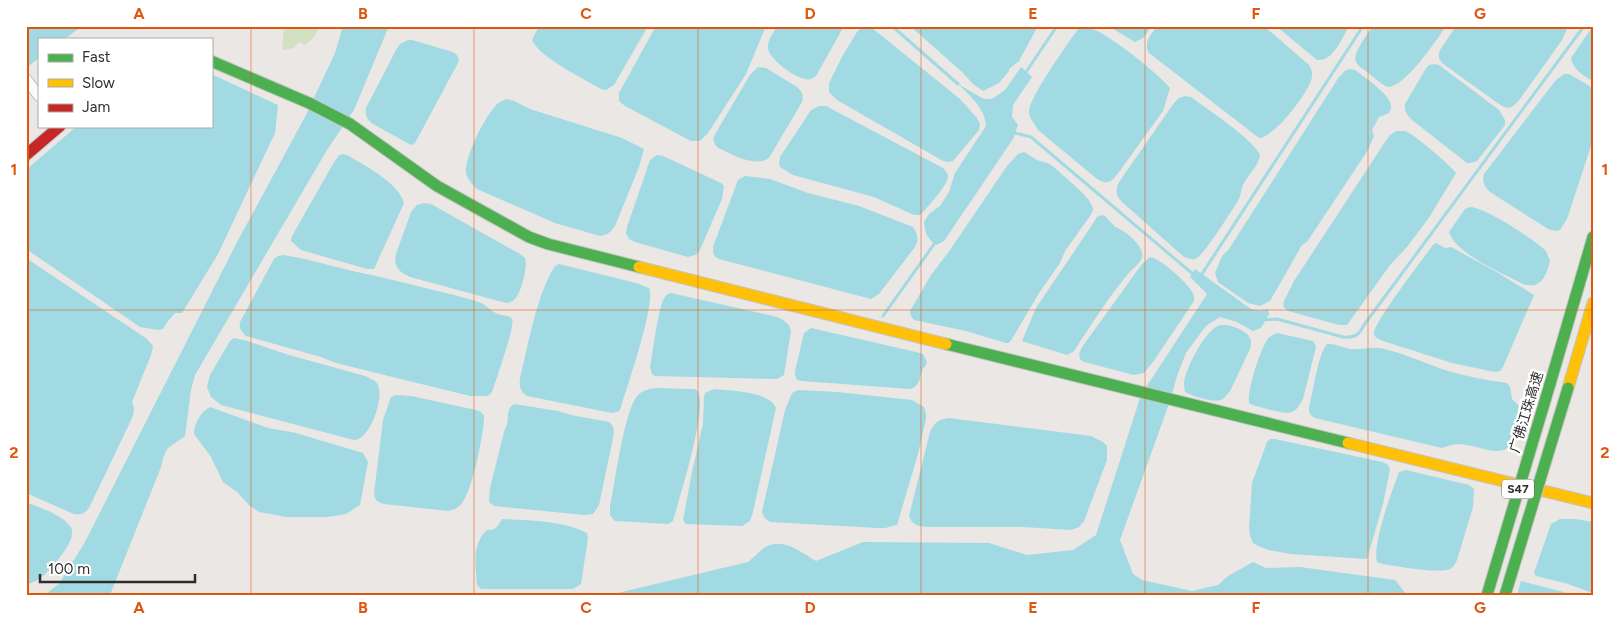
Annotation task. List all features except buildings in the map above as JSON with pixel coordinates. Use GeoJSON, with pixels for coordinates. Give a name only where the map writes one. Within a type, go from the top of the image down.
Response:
{"type":"FeatureCollection","features":[{"type":"Feature","properties":{"kind":"main road"},"geometry":{"type":"LineString","coordinates":[[212,61],[309,103],[350,124],[437,186],[528,237],[548,244],[1137,392],[1593,503]]}},
{"type":"Feature","properties":{"kind":"main road"},"geometry":{"type":"LineString","coordinates":[[26,156],[58,128]]}},
{"type":"Feature","properties":{"kind":"main road","name":"广佛江珠高速"},"geometry":{"type":"LineString","coordinates":[[1487,595],[1593,237]]}},
{"type":"Feature","properties":{"kind":"main road","name":"S47"},"geometry":{"type":"LineString","coordinates":[[1505,595],[1593,303]]}},
{"type":"Feature","properties":{"kind":"street"},"geometry":{"type":"LineString","coordinates":[[26,79],[38,95]]}},
{"type":"Feature","properties":{"kind":"green space"},"geometry":{"type":"Polygon","coordinates":[[[284,26],[320,26],[314,37],[305,45],[299,42],[294,48],[282,50],[284,26]]]}},
{"type":"Feature","properties":{"kind":"water"},"geometry":{"type":"Polygon","coordinates":[[[26,26],[82,26],[66,38],[38,38],[38,59],[26,68],[26,26]]]}},
{"type":"Feature","properties":{"kind":"water"},"geometry":{"type":"Polygon","coordinates":[[[343,26],[389,26],[354,110],[327,150],[195,375],[191,390],[185,436],[166,450],[110,595],[44,595],[59,584],[85,542],[235,246],[306,115],[335,53],[343,26]]]}},
{"type":"Feature","properties":{"kind":"water"},"geometry":{"type":"Polygon","coordinates":[[[539,26],[648,26],[614,85],[606,90],[574,74],[536,47],[532,40],[539,26]]]}},
{"type":"Feature","properties":{"kind":"water"},"geometry":{"type":"Polygon","coordinates":[[[656,26],[766,26],[746,74],[708,133],[700,141],[691,141],[619,101],[619,93],[656,26]]]}},
{"type":"Feature","properties":{"kind":"water"},"geometry":{"type":"Polygon","coordinates":[[[777,26],[844,26],[816,76],[808,79],[801,78],[789,71],[777,62],[769,52],[769,42],[777,26]]]}},
{"type":"Feature","properties":{"kind":"water"},"geometry":{"type":"Polygon","coordinates":[[[910,26],[1038,26],[1019,61],[1009,69],[999,83],[983,91],[910,26]]]}},
{"type":"Feature","properties":{"kind":"water"},"geometry":{"type":"Polygon","coordinates":[[[1083,26],[1091,28],[1115,42],[1142,62],[1170,88],[1163,111],[1110,182],[1097,179],[1038,130],[1029,114],[1034,97],[1047,74],[1079,28],[1083,26]]]}},
{"type":"Feature","properties":{"kind":"water"},"geometry":{"type":"Polygon","coordinates":[[[1108,26],[1152,26],[1143,38],[1135,42],[1108,26]]]}},
{"type":"Feature","properties":{"kind":"water"},"geometry":{"type":"Polygon","coordinates":[[[1157,26],[1264,26],[1309,65],[1312,71],[1310,84],[1282,122],[1266,136],[1259,138],[1149,53],[1147,42],[1157,26]]]}},
{"type":"Feature","properties":{"kind":"water"},"geometry":{"type":"Polygon","coordinates":[[[1276,26],[1349,26],[1332,53],[1323,60],[1317,60],[1276,26]]]}},
{"type":"Feature","properties":{"kind":"water"},"geometry":{"type":"Polygon","coordinates":[[[1373,26],[1446,26],[1411,72],[1403,80],[1388,87],[1360,66],[1355,58],[1358,49],[1373,26]]]}},
{"type":"Feature","properties":{"kind":"water"},"geometry":{"type":"Polygon","coordinates":[[[1456,26],[1565,26],[1567,29],[1562,40],[1520,99],[1508,108],[1499,104],[1441,61],[1439,57],[1440,50],[1456,26]]]}},
{"type":"Feature","properties":{"kind":"water"},"geometry":{"type":"Polygon","coordinates":[[[1593,26],[1593,81],[1579,72],[1571,58],[1593,26]]]}},
{"type":"Feature","properties":{"kind":"water"},"geometry":{"type":"Polygon","coordinates":[[[869,27],[960,99],[977,118],[980,124],[979,130],[953,161],[943,161],[837,100],[829,92],[829,83],[857,32],[861,28],[869,27]]]}},
{"type":"Feature","properties":{"kind":"water"},"geometry":{"type":"Polygon","coordinates":[[[408,40],[453,52],[457,55],[459,61],[415,143],[411,145],[373,124],[368,119],[366,113],[366,108],[396,50],[400,44],[408,40]]]}},
{"type":"Feature","properties":{"kind":"water"},"geometry":{"type":"Polygon","coordinates":[[[1429,65],[1439,65],[1499,110],[1505,120],[1505,125],[1477,161],[1467,163],[1412,120],[1406,113],[1405,104],[1425,70],[1429,65]]]}},
{"type":"Feature","properties":{"kind":"water"},"geometry":{"type":"Polygon","coordinates":[[[758,67],[766,68],[797,87],[803,97],[802,102],[769,158],[757,162],[743,159],[718,148],[715,144],[714,136],[750,75],[758,67]]]}},
{"type":"Feature","properties":{"kind":"water"},"geometry":{"type":"Polygon","coordinates":[[[1021,67],[1032,77],[1013,105],[1012,117],[1018,125],[1013,139],[944,241],[937,245],[927,235],[924,222],[929,214],[940,206],[949,192],[955,173],[986,126],[980,108],[958,84],[984,99],[992,99],[1005,90],[1021,67]]]}},
{"type":"Feature","properties":{"kind":"water"},"geometry":{"type":"Polygon","coordinates":[[[1349,69],[1355,70],[1384,93],[1391,103],[1390,112],[1379,117],[1372,130],[1374,136],[1368,150],[1307,242],[1302,245],[1270,301],[1260,306],[1248,303],[1218,282],[1215,273],[1222,256],[1229,249],[1339,77],[1349,69]]]}},
{"type":"Feature","properties":{"kind":"water"},"geometry":{"type":"Polygon","coordinates":[[[212,74],[278,105],[275,133],[218,254],[182,313],[175,313],[163,329],[140,327],[26,249],[26,170],[75,128],[212,128],[212,74]]]}},
{"type":"Feature","properties":{"kind":"water"},"geometry":{"type":"Polygon","coordinates":[[[1564,74],[1569,74],[1593,88],[1593,140],[1567,219],[1560,230],[1555,231],[1548,229],[1490,192],[1485,186],[1483,179],[1484,174],[1555,81],[1564,74]]]}},
{"type":"Feature","properties":{"kind":"water"},"geometry":{"type":"Polygon","coordinates":[[[1191,97],[1228,124],[1248,140],[1260,155],[1258,163],[1243,185],[1238,201],[1205,250],[1195,259],[1184,257],[1122,202],[1117,195],[1119,182],[1174,103],[1179,98],[1191,97]]]}},
{"type":"Feature","properties":{"kind":"water"},"geometry":{"type":"Polygon","coordinates":[[[507,99],[530,109],[622,138],[644,149],[639,167],[615,226],[609,233],[600,236],[555,223],[477,189],[470,182],[466,173],[466,167],[476,139],[485,120],[495,106],[507,99]]]}},
{"type":"Feature","properties":{"kind":"water"},"geometry":{"type":"Polygon","coordinates":[[[819,106],[826,106],[943,168],[948,175],[948,179],[920,215],[914,215],[874,197],[793,175],[780,167],[780,157],[811,110],[819,106]]]}},
{"type":"Feature","properties":{"kind":"water"},"geometry":{"type":"Polygon","coordinates":[[[1397,131],[1410,133],[1440,157],[1456,173],[1430,216],[1407,247],[1390,265],[1347,325],[1339,325],[1288,311],[1283,306],[1284,301],[1294,281],[1383,145],[1390,135],[1397,131]]]}},
{"type":"Feature","properties":{"kind":"water"},"geometry":{"type":"Polygon","coordinates":[[[1024,152],[1055,168],[1083,193],[1093,209],[1065,251],[1060,263],[1039,293],[1012,339],[1009,343],[1006,343],[966,331],[914,320],[910,311],[931,275],[1007,166],[1018,154],[1024,152]]]}},
{"type":"Feature","properties":{"kind":"water"},"geometry":{"type":"Polygon","coordinates":[[[343,154],[364,165],[389,182],[401,196],[404,203],[374,269],[367,269],[301,250],[291,241],[292,236],[333,164],[339,155],[343,154]]]}},
{"type":"Feature","properties":{"kind":"water"},"geometry":{"type":"Polygon","coordinates":[[[657,155],[663,156],[724,186],[722,199],[699,252],[695,255],[688,257],[635,242],[629,239],[626,233],[650,160],[657,155]]]}},
{"type":"Feature","properties":{"kind":"water"},"geometry":{"type":"Polygon","coordinates":[[[745,176],[770,179],[808,193],[859,206],[913,227],[917,237],[915,247],[879,294],[871,299],[719,259],[714,254],[713,247],[738,180],[745,176]]]}},
{"type":"Feature","properties":{"kind":"water"},"geometry":{"type":"Polygon","coordinates":[[[431,204],[525,258],[526,268],[523,280],[517,297],[514,300],[506,303],[410,277],[400,271],[395,262],[396,254],[411,212],[417,205],[431,204]]]}},
{"type":"Feature","properties":{"kind":"water"},"geometry":{"type":"Polygon","coordinates":[[[1470,207],[1498,218],[1546,251],[1550,261],[1547,272],[1542,280],[1534,285],[1523,284],[1492,269],[1470,255],[1453,240],[1449,232],[1465,209],[1470,207]]]}},
{"type":"Feature","properties":{"kind":"water"},"geometry":{"type":"Polygon","coordinates":[[[1105,216],[1115,227],[1119,228],[1137,244],[1142,253],[1140,261],[1114,292],[1074,351],[1067,355],[1022,341],[1036,308],[1097,217],[1105,216]]]}},
{"type":"Feature","properties":{"kind":"water"},"geometry":{"type":"Polygon","coordinates":[[[1436,243],[1445,248],[1451,247],[1534,295],[1500,371],[1495,372],[1452,363],[1383,341],[1374,334],[1375,328],[1389,305],[1436,243]]]}},
{"type":"Feature","properties":{"kind":"water"},"geometry":{"type":"Polygon","coordinates":[[[283,255],[466,298],[483,304],[500,315],[508,316],[512,319],[511,331],[492,392],[488,396],[470,396],[336,363],[246,336],[241,330],[240,322],[274,259],[283,255]]]}},
{"type":"Feature","properties":{"kind":"water"},"geometry":{"type":"Polygon","coordinates":[[[1150,257],[1166,266],[1188,286],[1193,293],[1194,301],[1144,373],[1134,375],[1084,362],[1080,359],[1079,354],[1082,347],[1142,264],[1150,257]]]}},
{"type":"Feature","properties":{"kind":"water"},"geometry":{"type":"Polygon","coordinates":[[[26,258],[147,339],[153,346],[132,402],[134,408],[133,416],[89,508],[81,514],[74,514],[26,493],[26,258]]]}},
{"type":"Feature","properties":{"kind":"water"},"geometry":{"type":"Polygon","coordinates":[[[559,264],[649,288],[650,297],[645,327],[619,411],[612,413],[527,396],[520,388],[520,378],[538,305],[548,278],[555,266],[559,264]]]}},
{"type":"Feature","properties":{"kind":"water"},"geometry":{"type":"Polygon","coordinates":[[[1195,269],[1251,309],[1261,311],[1268,309],[1269,314],[1261,328],[1253,331],[1237,322],[1220,317],[1206,326],[1186,353],[1120,540],[1133,574],[1142,580],[1192,591],[1218,585],[1228,576],[1253,562],[1266,568],[1300,567],[1395,580],[1407,595],[609,595],[748,562],[764,548],[778,544],[784,544],[798,550],[816,561],[863,542],[989,543],[1027,555],[1073,550],[1096,535],[1141,395],[1207,294],[1190,277],[1195,269]]]}},
{"type":"Feature","properties":{"kind":"water"},"geometry":{"type":"Polygon","coordinates":[[[671,293],[777,317],[784,321],[791,331],[784,375],[777,379],[655,376],[652,374],[650,367],[660,309],[665,297],[671,293]]]}},
{"type":"Feature","properties":{"kind":"water"},"geometry":{"type":"Polygon","coordinates":[[[1226,325],[1236,327],[1245,332],[1251,344],[1230,391],[1221,400],[1217,401],[1203,399],[1185,392],[1184,384],[1187,370],[1196,352],[1213,329],[1226,325]]]}},
{"type":"Feature","properties":{"kind":"water"},"geometry":{"type":"Polygon","coordinates":[[[811,328],[923,354],[927,362],[918,384],[910,389],[797,380],[795,371],[804,333],[811,328]]]}},
{"type":"Feature","properties":{"kind":"water"},"geometry":{"type":"Polygon","coordinates":[[[1277,333],[1313,341],[1316,347],[1303,399],[1296,409],[1288,413],[1249,403],[1252,380],[1261,353],[1267,340],[1277,333]]]}},
{"type":"Feature","properties":{"kind":"water"},"geometry":{"type":"Polygon","coordinates":[[[234,338],[365,376],[375,381],[379,387],[378,405],[366,433],[354,440],[221,405],[211,397],[207,387],[210,375],[230,341],[234,338]]]}},
{"type":"Feature","properties":{"kind":"water"},"geometry":{"type":"Polygon","coordinates":[[[1327,344],[1350,349],[1384,349],[1455,373],[1507,383],[1510,387],[1512,399],[1521,408],[1522,412],[1517,438],[1509,447],[1497,451],[1460,444],[1442,448],[1315,418],[1310,414],[1309,407],[1318,365],[1327,344]]]}},
{"type":"Feature","properties":{"kind":"water"},"geometry":{"type":"Polygon","coordinates":[[[656,388],[695,389],[698,392],[700,401],[696,434],[673,521],[668,524],[615,521],[610,515],[610,507],[628,416],[638,395],[644,391],[656,388]]]}},
{"type":"Feature","properties":{"kind":"water"},"geometry":{"type":"Polygon","coordinates":[[[714,389],[758,395],[772,402],[776,408],[753,512],[750,521],[742,526],[686,524],[683,520],[703,424],[704,397],[705,393],[714,389]]]}},
{"type":"Feature","properties":{"kind":"water"},"geometry":{"type":"Polygon","coordinates":[[[798,390],[912,400],[924,407],[926,419],[918,454],[897,525],[877,528],[771,522],[766,520],[762,512],[785,410],[792,393],[798,390]]]}},
{"type":"Feature","properties":{"kind":"water"},"geometry":{"type":"Polygon","coordinates":[[[396,395],[411,396],[476,410],[484,416],[480,448],[470,487],[462,503],[456,508],[448,511],[384,504],[376,499],[374,493],[383,420],[391,397],[396,395]]]}},
{"type":"Feature","properties":{"kind":"water"},"geometry":{"type":"Polygon","coordinates":[[[514,404],[609,422],[613,427],[613,438],[599,505],[593,514],[584,515],[494,506],[489,502],[490,488],[509,410],[514,404]]]}},
{"type":"Feature","properties":{"kind":"water"},"geometry":{"type":"Polygon","coordinates":[[[210,407],[268,428],[296,433],[363,453],[368,462],[360,505],[346,514],[328,517],[286,517],[259,512],[223,482],[211,457],[194,434],[199,418],[210,407]]]}},
{"type":"Feature","properties":{"kind":"water"},"geometry":{"type":"Polygon","coordinates":[[[949,418],[1091,436],[1103,442],[1107,446],[1107,460],[1084,521],[1079,527],[1071,530],[1023,527],[928,527],[914,524],[909,516],[930,432],[937,422],[949,418]]]}},
{"type":"Feature","properties":{"kind":"water"},"geometry":{"type":"Polygon","coordinates":[[[1270,439],[1387,464],[1390,469],[1383,504],[1367,559],[1291,554],[1269,550],[1253,543],[1249,528],[1252,483],[1267,442],[1270,439]]]}},
{"type":"Feature","properties":{"kind":"water"},"geometry":{"type":"Polygon","coordinates":[[[1406,470],[1469,485],[1474,489],[1473,507],[1457,560],[1450,569],[1437,571],[1377,562],[1377,543],[1384,517],[1399,472],[1406,470]]]}},
{"type":"Feature","properties":{"kind":"water"},"geometry":{"type":"Polygon","coordinates":[[[26,502],[60,517],[70,526],[72,533],[66,549],[53,565],[40,579],[26,585],[26,502]]]}},
{"type":"Feature","properties":{"kind":"water"},"geometry":{"type":"Polygon","coordinates":[[[502,519],[557,524],[587,533],[588,538],[581,584],[573,589],[481,589],[477,585],[476,563],[479,542],[487,530],[496,528],[502,519]]]}},
{"type":"Feature","properties":{"kind":"water"},"geometry":{"type":"Polygon","coordinates":[[[1560,519],[1593,522],[1593,593],[1565,583],[1536,576],[1534,573],[1551,524],[1560,519]]]}},
{"type":"Feature","properties":{"kind":"water"},"geometry":{"type":"Polygon","coordinates":[[[1521,581],[1575,595],[1517,595],[1521,581]]]}},
{"type":"Feature","properties":{"kind":"waterway"},"geometry":{"type":"LineString","coordinates":[[892,26],[958,84]]}},
{"type":"Feature","properties":{"kind":"waterway"},"geometry":{"type":"LineString","coordinates":[[1024,75],[1057,26]]}},
{"type":"Feature","properties":{"kind":"waterway"},"geometry":{"type":"LineString","coordinates":[[1200,277],[1363,26]]}},
{"type":"Feature","properties":{"kind":"waterway"},"geometry":{"type":"LineString","coordinates":[[1262,320],[1277,319],[1343,337],[1351,337],[1358,333],[1584,26]]}},
{"type":"Feature","properties":{"kind":"waterway"},"geometry":{"type":"LineString","coordinates":[[1011,132],[1031,137],[1194,275]]}},
{"type":"Feature","properties":{"kind":"waterway"},"geometry":{"type":"LineString","coordinates":[[883,316],[937,240]]}},
{"type":"Feature","properties":{"kind":"traffic: fast"},"geometry":{"type":"LineString","coordinates":[[212,61],[309,103],[350,124],[437,186],[529,237],[548,244],[639,267]]}},
{"type":"Feature","properties":{"kind":"traffic: fast"},"geometry":{"type":"LineString","coordinates":[[1550,384],[1593,237]]}},
{"type":"Feature","properties":{"kind":"traffic: fast"},"geometry":{"type":"LineString","coordinates":[[946,344],[1348,443]]}},
{"type":"Feature","properties":{"kind":"traffic: fast"},"geometry":{"type":"LineString","coordinates":[[1487,595],[1550,384]]}},
{"type":"Feature","properties":{"kind":"traffic: fast"},"geometry":{"type":"LineString","coordinates":[[1505,595],[1568,388]]}},
{"type":"Feature","properties":{"kind":"traffic: slow"},"geometry":{"type":"LineString","coordinates":[[639,267],[946,344]]}},
{"type":"Feature","properties":{"kind":"traffic: slow"},"geometry":{"type":"LineString","coordinates":[[1568,388],[1593,303]]}},
{"type":"Feature","properties":{"kind":"traffic: slow"},"geometry":{"type":"LineString","coordinates":[[1348,443],[1593,503]]}},
{"type":"Feature","properties":{"kind":"traffic: jam"},"geometry":{"type":"LineString","coordinates":[[26,155],[58,128]]}}]}
